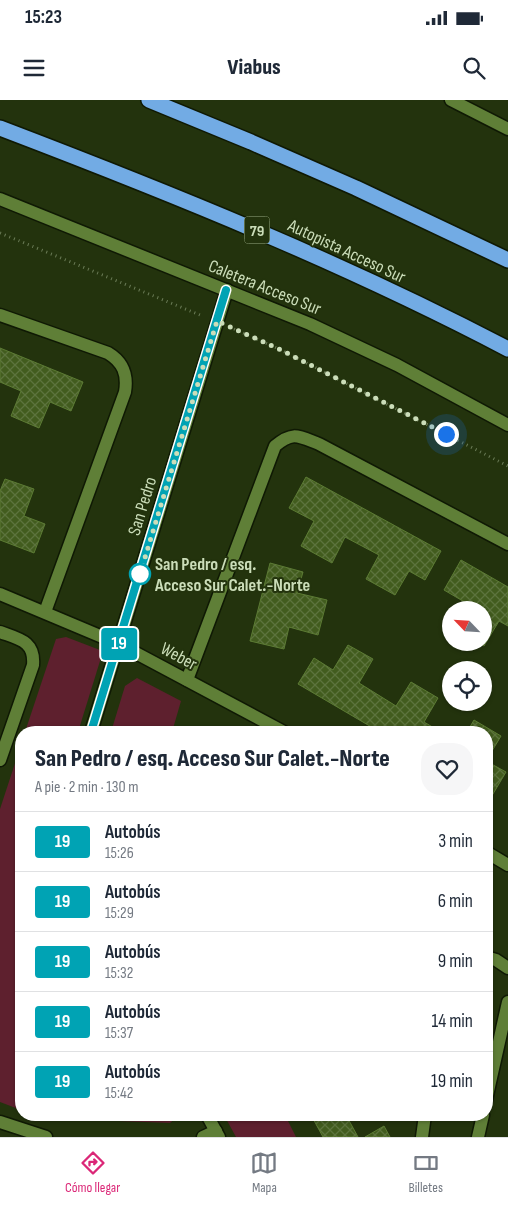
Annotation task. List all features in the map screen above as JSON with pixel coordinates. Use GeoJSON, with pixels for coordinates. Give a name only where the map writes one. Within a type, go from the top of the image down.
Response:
{"type":"FeatureCollection","features":[{"type":"Feature","properties":{"kind":"highway"},"geometry":{"type":"LineString","coordinates":[[149,100],[252,142],[356,188],[508,260]]}},
{"type":"Feature","properties":{"kind":"highway","name":"Autopista Acceso Sur"},"geometry":{"type":"LineString","coordinates":[[0,128],[226,217],[376,284],[508,349]]}},
{"type":"Feature","properties":{"kind":"street"},"geometry":{"type":"LineString","coordinates":[[450,100],[508,129]]}},
{"type":"Feature","properties":{"kind":"street","name":"Caletera Acceso Sur"},"geometry":{"type":"LineString","coordinates":[[0,199],[310,324],[406,370],[508,425]]}},
{"type":"Feature","properties":{"kind":"street","name":"San Pedro"},"geometry":{"type":"LineString","coordinates":[[93,726],[226,290]]}},
{"type":"Feature","properties":{"kind":"street"},"geometry":{"type":"LineString","coordinates":[[0,315],[108,353],[121,364],[125,372],[125,392],[45,612]]}},
{"type":"Feature","properties":{"kind":"street"},"geometry":{"type":"LineString","coordinates":[[187,680],[275,446],[286,438],[299,436],[319,444],[508,544]]}},
{"type":"Feature","properties":{"kind":"street","name":"Weber"},"geometry":{"type":"LineString","coordinates":[[0,594],[118,644],[273,726]]}},
{"type":"Feature","properties":{"kind":"street"},"geometry":{"type":"LineString","coordinates":[[0,632],[28,644],[34,657],[33,665],[0,760]]}},
{"type":"Feature","properties":{"kind":"street"},"geometry":{"type":"LineString","coordinates":[[493,856],[508,865]]}},
{"type":"Feature","properties":{"kind":"street"},"geometry":{"type":"LineString","coordinates":[[493,959],[504,963],[508,968]]}},
{"type":"Feature","properties":{"kind":"street"},"geometry":{"type":"LineString","coordinates":[[493,1069],[508,1002]]}},
{"type":"Feature","properties":{"kind":"street"},"geometry":{"type":"LineString","coordinates":[[203,1137],[217,1134],[210,1121]]}},
{"type":"Feature","properties":{"kind":"street"},"geometry":{"type":"LineString","coordinates":[[422,1137],[424,1121]]}},
{"type":"Feature","properties":{"kind":"street"},"geometry":{"type":"LineString","coordinates":[[478,1137],[482,1121]]}},
{"type":"Feature","properties":{"kind":"street"},"geometry":{"type":"LineString","coordinates":[[0,1122],[21,1134],[46,1137]]}},
{"type":"Feature","properties":{"kind":"path"},"geometry":{"type":"LineString","coordinates":[[0,233],[217,321],[279,349],[508,466]]}},
{"type":"Feature","properties":{"kind":"shaded area"},"geometry":{"type":"Polygon","coordinates":[[[66,637],[100,650],[100,661],[80,726],[27,726],[56,639],[66,637]]]}},
{"type":"Feature","properties":{"kind":"shaded area"},"geometry":{"type":"Polygon","coordinates":[[[137,678],[181,701],[174,726],[113,726],[125,686],[137,678]]]}},
{"type":"Feature","properties":{"kind":"shaded area"},"geometry":{"type":"Polygon","coordinates":[[[15,763],[15,1108],[0,1102],[0,809],[15,763]]]}},
{"type":"Feature","properties":{"kind":"shaded area"},"geometry":{"type":"Polygon","coordinates":[[[119,1121],[172,1121],[170,1123],[119,1121]]]}},
{"type":"Feature","properties":{"kind":"shaded area"},"geometry":{"type":"Polygon","coordinates":[[[227,1121],[288,1121],[296,1137],[236,1137],[227,1121]]]}},
{"type":"Feature","properties":{"kind":"building"},"geometry":{"type":"Polygon","coordinates":[[[0,348],[83,382],[71,411],[50,402],[39,428],[11,416],[21,391],[0,382],[0,348]]]}},
{"type":"Feature","properties":{"kind":"building"},"geometry":{"type":"Polygon","coordinates":[[[306,477],[441,551],[425,580],[409,571],[395,595],[366,579],[379,555],[345,537],[332,563],[301,546],[314,521],[289,508],[306,477]]]}},
{"type":"Feature","properties":{"kind":"building"},"geometry":{"type":"Polygon","coordinates":[[[5,479],[34,489],[24,516],[45,524],[34,553],[0,540],[0,491],[5,479]]]}},
{"type":"Feature","properties":{"kind":"building"},"geometry":{"type":"Polygon","coordinates":[[[461,560],[508,587],[508,626],[499,621],[492,633],[492,601],[463,601],[444,590],[461,560]]]}},
{"type":"Feature","properties":{"kind":"building"},"geometry":{"type":"Polygon","coordinates":[[[270,563],[303,572],[297,593],[327,600],[318,635],[289,627],[284,649],[250,641],[270,563]]]}},
{"type":"Feature","properties":{"kind":"building"},"geometry":{"type":"Polygon","coordinates":[[[348,645],[373,659],[359,683],[396,706],[411,682],[438,698],[424,722],[431,726],[370,726],[298,684],[314,658],[333,670],[348,645]]]}},
{"type":"Feature","properties":{"kind":"building"},"geometry":{"type":"Polygon","coordinates":[[[474,720],[484,726],[470,726],[474,720]]]}},
{"type":"Feature","properties":{"kind":"building"},"geometry":{"type":"Polygon","coordinates":[[[493,731],[501,736],[493,749],[493,731]]]}},
{"type":"Feature","properties":{"kind":"building"},"geometry":{"type":"Polygon","coordinates":[[[493,765],[506,772],[493,794],[493,765]]]}},
{"type":"Feature","properties":{"kind":"building"},"geometry":{"type":"Polygon","coordinates":[[[314,1121],[349,1121],[358,1137],[323,1137],[314,1121]]]}},
{"type":"Feature","properties":{"kind":"building"},"geometry":{"type":"Polygon","coordinates":[[[384,1126],[390,1137],[365,1137],[384,1126]]]}},
{"type":"Feature","properties":{"kind":"bus line","name":"19"},"geometry":{"type":"LineString","coordinates":[[93,726],[226,290]]}},
{"type":"Feature","properties":{"kind":"place","name":"San Pedro / esq. Acceso Sur Calet.-Norte"},"geometry":{"type":"Point","coordinates":[140,574]}},
{"type":"Feature","properties":{"kind":"route"},"geometry":{"type":"LineString","coordinates":[[140,574],[217,321],[279,349],[446,434]]}}]}
